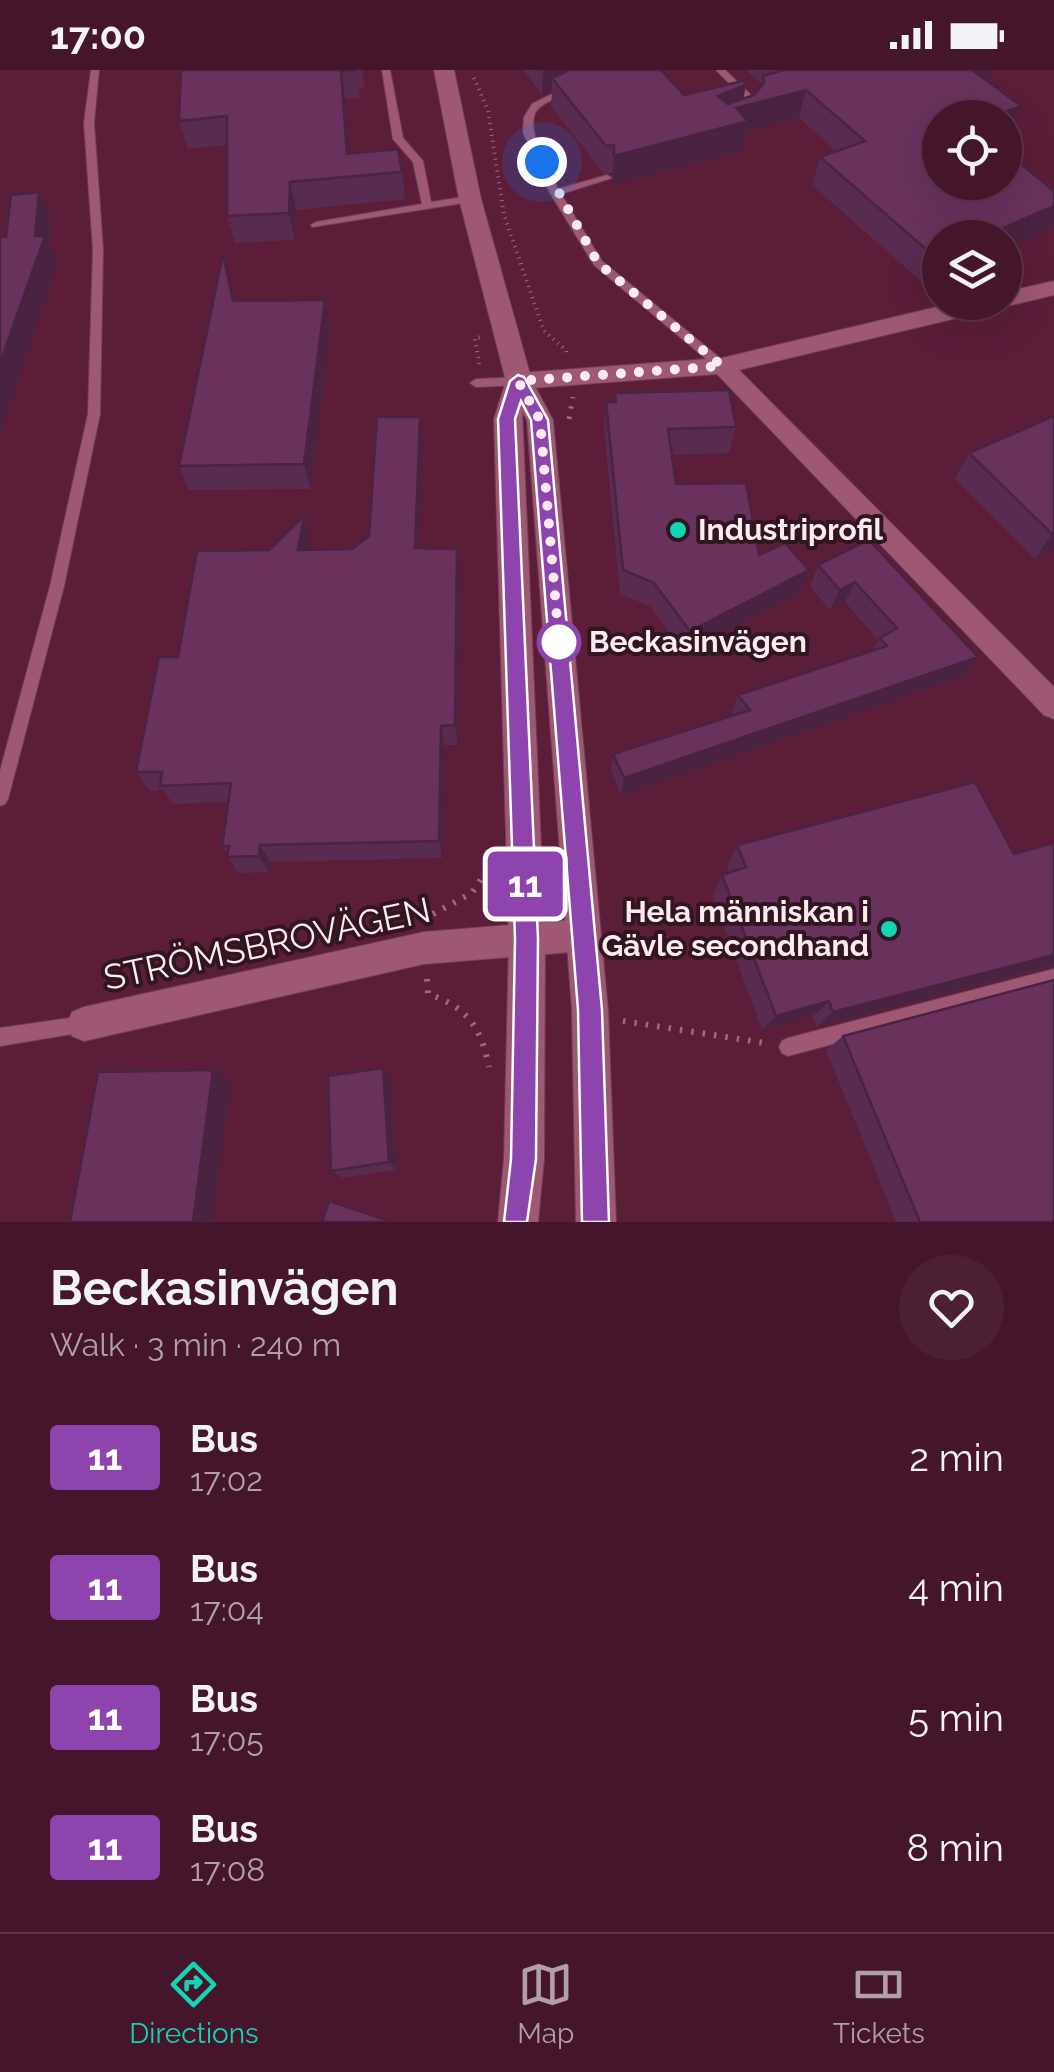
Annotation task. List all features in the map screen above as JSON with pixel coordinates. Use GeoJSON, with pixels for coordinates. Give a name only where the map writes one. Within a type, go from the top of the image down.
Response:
{"type":"FeatureCollection","features":[{"type":"Feature","properties":{"kind":"main road"},"geometry":{"type":"LineString","coordinates":[[444,70],[470,200],[518,381],[540,420],[590,1019],[596,1222]]}},
{"type":"Feature","properties":{"kind":"main road"},"geometry":{"type":"LineString","coordinates":[[518,381],[507,419],[526,939],[524,1159],[518,1222]]}},
{"type":"Feature","properties":{"kind":"street"},"geometry":{"type":"LineString","coordinates":[[1022,295],[1054,288]]}},
{"type":"Feature","properties":{"kind":"street"},"geometry":{"type":"LineString","coordinates":[[518,381],[722,366],[922,318]]}},
{"type":"Feature","properties":{"kind":"street"},"geometry":{"type":"LineString","coordinates":[[722,366],[1054,706]]}},
{"type":"Feature","properties":{"kind":"street","name":"STRÖMSBROVÄGEN"},"geometry":{"type":"LineString","coordinates":[[84,1024],[424,948],[583,935]]}},
{"type":"Feature","properties":{"kind":"lane"},"geometry":{"type":"LineString","coordinates":[[0,799],[57,586],[94,414],[98,249],[89,123],[95,70]]}},
{"type":"Feature","properties":{"kind":"lane"},"geometry":{"type":"LineString","coordinates":[[386,70],[398,139],[418,161],[427,206]]}},
{"type":"Feature","properties":{"kind":"lane"},"geometry":{"type":"LineString","coordinates":[[720,70],[748,96],[751,109],[743,119]]}},
{"type":"Feature","properties":{"kind":"lane"},"geometry":{"type":"LineString","coordinates":[[575,87],[536,106],[529,117],[528,132],[556,193],[598,263],[722,366]]}},
{"type":"Feature","properties":{"kind":"lane"},"geometry":{"type":"LineString","coordinates":[[556,193],[607,178]]}},
{"type":"Feature","properties":{"kind":"lane"},"geometry":{"type":"LineString","coordinates":[[316,225],[470,200]]}},
{"type":"Feature","properties":{"kind":"lane"},"geometry":{"type":"LineString","coordinates":[[480,383],[518,381]]}},
{"type":"Feature","properties":{"kind":"lane"},"geometry":{"type":"LineString","coordinates":[[788,1047],[1054,977]]}},
{"type":"Feature","properties":{"kind":"lane"},"geometry":{"type":"LineString","coordinates":[[0,1037],[84,1024]]}},
{"type":"Feature","properties":{"kind":"path"},"geometry":{"type":"LineString","coordinates":[[480,383],[475,338],[544,331]]}},
{"type":"Feature","properties":{"kind":"path"},"geometry":{"type":"LineString","coordinates":[[491,1077],[484,1037],[469,1012],[428,994],[419,918],[439,912],[472,893],[491,865],[493,855]]}},
{"type":"Feature","properties":{"kind":"path"},"geometry":{"type":"LineString","coordinates":[[477,1025],[525,1019]]}},
{"type":"Feature","properties":{"kind":"path"},"geometry":{"type":"LineString","coordinates":[[590,1019],[788,1047]]}},
{"type":"Feature","properties":{"kind":"building"},"geometry":{"type":"Polygon","coordinates":[[[181,70],[356,70],[341,71],[347,154],[398,149],[402,172],[290,182],[289,213],[227,216],[227,116],[179,121],[181,70]]]}},
{"type":"Feature","properties":{"kind":"building"},"geometry":{"type":"Polygon","coordinates":[[[569,70],[661,70],[684,95],[747,80],[743,86],[718,96],[728,104],[754,95],[764,83],[763,76],[783,70],[981,70],[975,72],[1013,100],[922,100],[922,200],[1022,200],[1022,165],[1054,191],[1054,206],[1022,220],[922,220],[922,246],[820,157],[865,141],[806,90],[736,108],[748,121],[614,156],[614,145],[606,146],[552,78],[569,70]]]}},
{"type":"Feature","properties":{"kind":"building"},"geometry":{"type":"Polygon","coordinates":[[[39,192],[35,236],[45,236],[0,363],[0,237],[6,237],[11,195],[39,192]]]}},
{"type":"Feature","properties":{"kind":"building"},"geometry":{"type":"Polygon","coordinates":[[[223,254],[233,301],[325,300],[304,464],[179,466],[223,254]]]}},
{"type":"Feature","properties":{"kind":"building"},"geometry":{"type":"Polygon","coordinates":[[[729,390],[736,427],[668,429],[676,484],[746,483],[759,555],[785,543],[809,570],[690,631],[654,583],[623,570],[606,402],[616,402],[615,393],[729,390]]]}},
{"type":"Feature","properties":{"kind":"building"},"geometry":{"type":"Polygon","coordinates":[[[1054,416],[1054,533],[1052,534],[969,453],[1054,416]]]}},
{"type":"Feature","properties":{"kind":"building"},"geometry":{"type":"Polygon","coordinates":[[[377,417],[420,417],[415,548],[457,549],[455,725],[441,726],[439,841],[260,845],[259,856],[227,857],[229,846],[222,846],[231,783],[160,786],[162,772],[136,772],[159,657],[178,657],[197,551],[269,550],[304,516],[298,550],[352,549],[369,536],[377,417]]]}},
{"type":"Feature","properties":{"kind":"building"},"geometry":{"type":"Polygon","coordinates":[[[869,540],[978,657],[624,778],[613,754],[750,710],[738,695],[887,646],[880,638],[897,628],[855,582],[840,590],[818,565],[869,540]]]}},
{"type":"Feature","properties":{"kind":"building","name":"Hela människan i Gävle secondhand"},"geometry":{"type":"Polygon","coordinates":[[[975,782],[1014,854],[1054,843],[1054,955],[833,1012],[829,1001],[776,1016],[722,875],[746,867],[737,845],[975,782]]]}},
{"type":"Feature","properties":{"kind":"building"},"geometry":{"type":"Polygon","coordinates":[[[1054,980],[1054,1222],[920,1222],[843,1036],[1054,980]]]}},
{"type":"Feature","properties":{"kind":"building"},"geometry":{"type":"Polygon","coordinates":[[[383,1068],[389,1162],[331,1171],[328,1076],[383,1068]]]}},
{"type":"Feature","properties":{"kind":"building"},"geometry":{"type":"Polygon","coordinates":[[[213,1070],[193,1222],[70,1222],[98,1072],[213,1070]]]}},
{"type":"Feature","properties":{"kind":"building"},"geometry":{"type":"Polygon","coordinates":[[[329,1201],[386,1220],[386,1222],[322,1222],[329,1201]]]}},
{"type":"Feature","properties":{"kind":"bus line","name":"11"},"geometry":{"type":"LineString","coordinates":[[518,1222],[524,1159],[526,939],[520,690],[507,419],[518,381],[540,420],[590,1010],[596,1222]]}},
{"type":"Feature","properties":{"kind":"place","name":"Industriprofil"},"geometry":{"type":"Point","coordinates":[678,530]}},
{"type":"Feature","properties":{"kind":"place","name":"Beckasinvägen"},"geometry":{"type":"Point","coordinates":[559,642]}},
{"type":"Feature","properties":{"kind":"place","name":"Hela människan i Gävle secondhand"},"geometry":{"type":"Point","coordinates":[889,929]}},
{"type":"Feature","properties":{"kind":"route"},"geometry":{"type":"LineString","coordinates":[[542,162],[598,263],[722,366],[518,381],[540,420],[559,642]]}}]}
